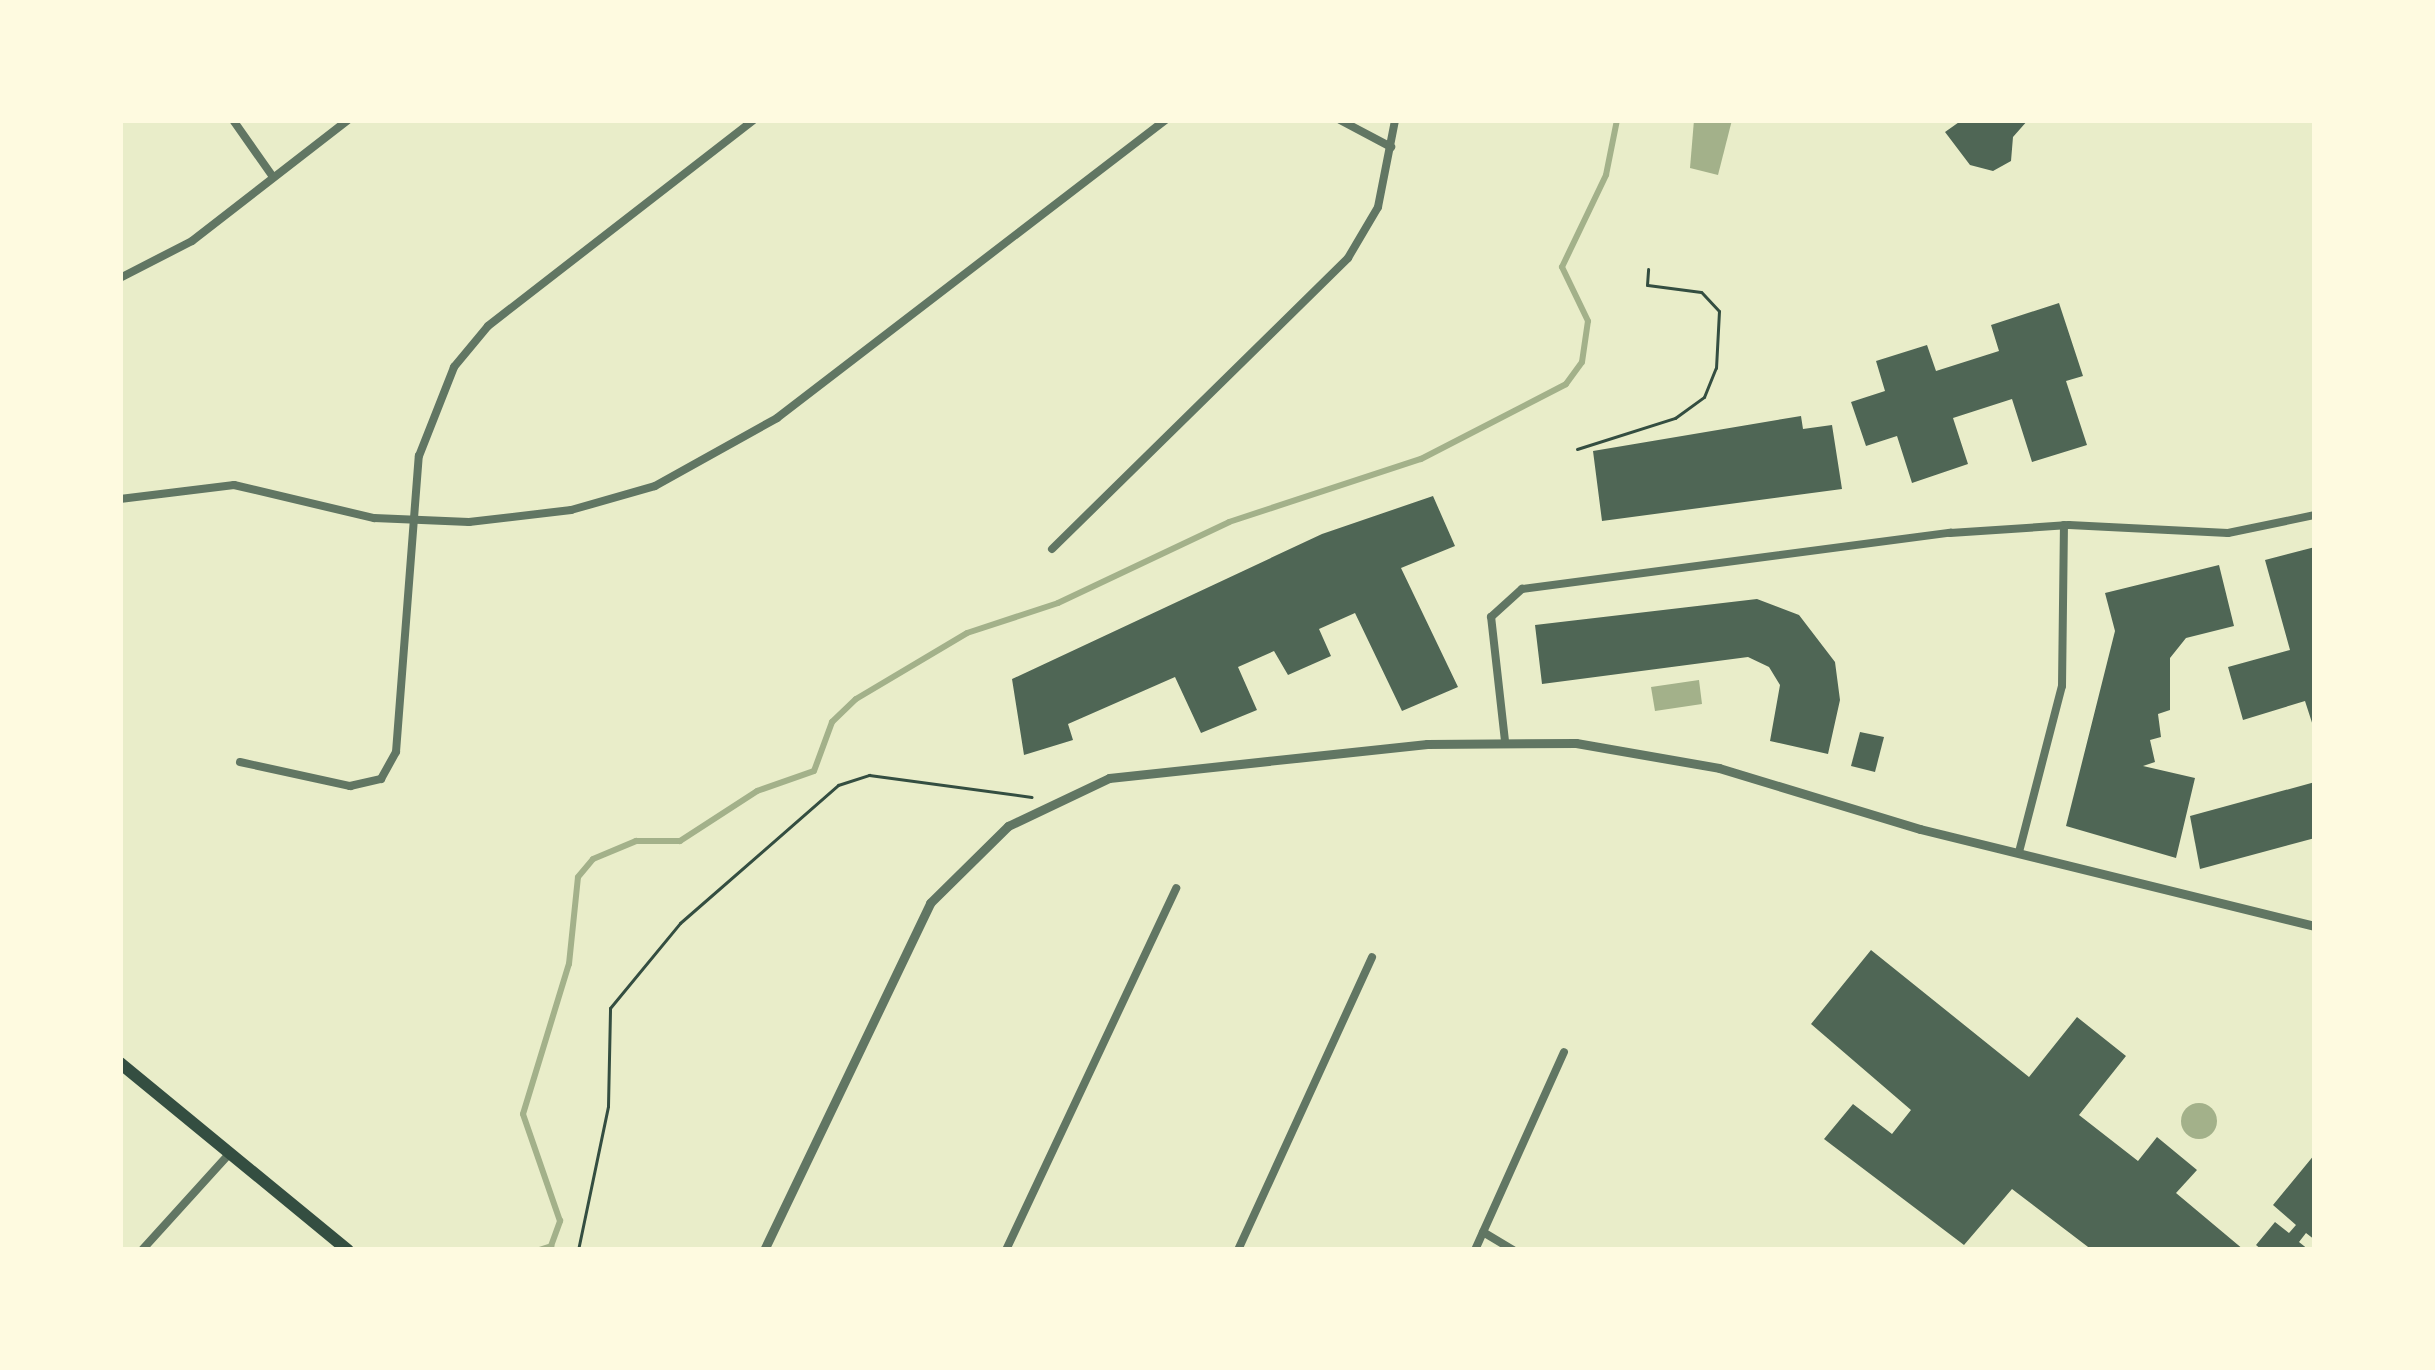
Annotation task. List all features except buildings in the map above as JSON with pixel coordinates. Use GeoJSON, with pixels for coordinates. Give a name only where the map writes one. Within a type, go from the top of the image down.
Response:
{"type":"FeatureCollection","features":[{"type":"Feature","properties":{"kind":"main road"},"geometry":{"type":"LineString","coordinates":[[120,1063],[348,1250]]}},
{"type":"Feature","properties":{"kind":"street"},"geometry":{"type":"LineString","coordinates":[[233,120],[272,177]]}},
{"type":"Feature","properties":{"kind":"street"},"geometry":{"type":"LineString","coordinates":[[120,278],[192,241],[348,120]]}},
{"type":"Feature","properties":{"kind":"street"},"geometry":{"type":"LineString","coordinates":[[239,762],[350,786],[366,786],[390,767],[412,520],[432,412],[471,342],[754,120]]}},
{"type":"Feature","properties":{"kind":"street"},"geometry":{"type":"LineString","coordinates":[[120,499],[235,484],[412,520],[469,522],[571,509],[656,486],[732,449],[1166,120]]}},
{"type":"Feature","properties":{"kind":"street"},"geometry":{"type":"LineString","coordinates":[[1340,120],[1391,147]]}},
{"type":"Feature","properties":{"kind":"street"},"geometry":{"type":"LineString","coordinates":[[1052,549],[1334,275],[1371,224],[1395,120]]}},
{"type":"Feature","properties":{"kind":"street"},"geometry":{"type":"LineString","coordinates":[[1505,740],[1490,628],[1495,608],[1522,590],[2064,525],[2228,533],[2315,515]]}},
{"type":"Feature","properties":{"kind":"street"},"geometry":{"type":"LineString","coordinates":[[2019,852],[2062,686],[2064,525]]}},
{"type":"Feature","properties":{"kind":"street"},"geometry":{"type":"LineString","coordinates":[[764,1250],[922,916],[976,850],[1058,796],[1149,771],[1505,740],[1693,761],[2019,852],[2315,926]]}},
{"type":"Feature","properties":{"kind":"street"},"geometry":{"type":"LineString","coordinates":[[1006,1250],[1177,888]]}},
{"type":"Feature","properties":{"kind":"street"},"geometry":{"type":"LineString","coordinates":[[1238,1250],[1372,957]]}},
{"type":"Feature","properties":{"kind":"street"},"geometry":{"type":"LineString","coordinates":[[1474,1250],[1564,1052]]}},
{"type":"Feature","properties":{"kind":"street"},"geometry":{"type":"LineString","coordinates":[[142,1250],[230,1153]]}},
{"type":"Feature","properties":{"kind":"street"},"geometry":{"type":"LineString","coordinates":[[1483,1232],[1513,1250]]}},
{"type":"Feature","properties":{"kind":"path"},"geometry":{"type":"LineString","coordinates":[[1577,449],[1676,418],[1704,397],[1716,368],[1719,311],[1701,292],[1647,285],[1648,269]]}},
{"type":"Feature","properties":{"kind":"path"},"geometry":{"type":"LineString","coordinates":[[578,1250],[608,1106],[610,1008],[680,922],[854,780],[869,775],[976,795],[1058,796]]}},
{"type":"Feature","properties":{"kind":"shaded area"},"geometry":{"type":"Polygon","coordinates":[[[1694,120],[1732,120],[1718,175],[1690,168],[1694,120]]]}},
{"type":"Feature","properties":{"kind":"shaded area"},"geometry":{"type":"Polygon","coordinates":[[[1699,680],[1702,704],[1655,711],[1651,687],[1699,680]]]}},
{"type":"Feature","properties":{"kind":"shaded area"},"geometry":{"type":"Polygon","coordinates":[[[2199,1103],[2212,1108],[2217,1121],[2212,1134],[2199,1139],[2186,1134],[2181,1121],[2186,1108],[2199,1103]]]}},
{"type":"Feature","properties":{"kind":"waterway"},"geometry":{"type":"LineString","coordinates":[[539,1250],[551,1246],[560,1221],[523,1114],[569,964],[578,877],[593,859],[636,841],[680,841],[757,791],[814,771],[832,722],[856,699],[967,633],[1058,603],[1229,522],[1421,459],[1566,384],[1582,362],[1588,321],[1562,267],[1606,175],[1617,120]]}}]}
